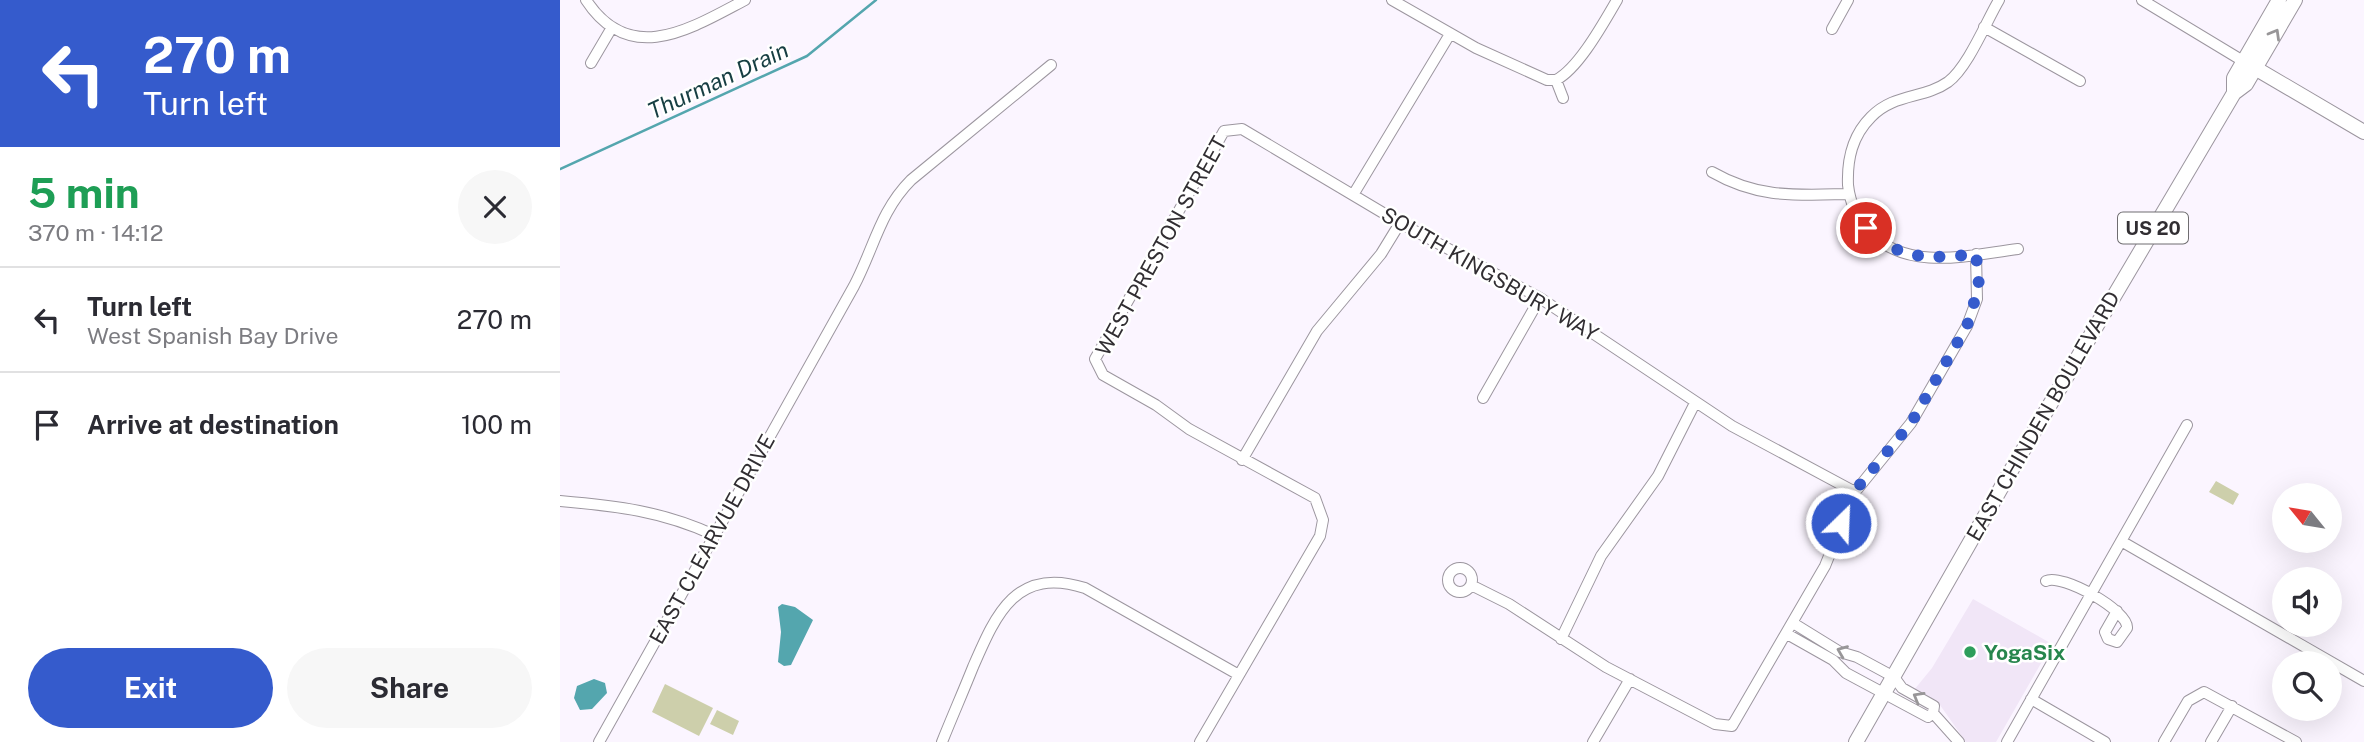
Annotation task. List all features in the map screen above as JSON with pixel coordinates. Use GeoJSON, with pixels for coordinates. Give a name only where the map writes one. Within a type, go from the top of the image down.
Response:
{"type":"FeatureCollection","features":[{"type":"Feature","properties":{"kind":"main road","name":"EAST CHINDEN BOULEVARD"},"geometry":{"type":"LineString","coordinates":[[1856,742],[2028,441],[2234,93],[2246,84],[2249,64],[2279,0]]}},
{"type":"Feature","properties":{"kind":"main road","name":"EAST CHINDEN BOULEVARD"},"geometry":{"type":"LineString","coordinates":[[2249,64],[2295,0]]}},
{"type":"Feature","properties":{"kind":"main road"},"geometry":{"type":"LineString","coordinates":[[2249,64],[2364,132]]}},
{"type":"Feature","properties":{"kind":"street"},"geometry":{"type":"LineString","coordinates":[[586,0],[595,15],[611,29],[633,37],[653,38],[671,35],[745,0]]}},
{"type":"Feature","properties":{"kind":"street"},"geometry":{"type":"LineString","coordinates":[[1556,80],[1573,65],[1618,0]]}},
{"type":"Feature","properties":{"kind":"street"},"geometry":{"type":"LineString","coordinates":[[1832,29],[1848,0]]}},
{"type":"Feature","properties":{"kind":"street"},"geometry":{"type":"LineString","coordinates":[[1998,0],[1949,81],[1936,88],[1901,97],[1871,116],[1851,150],[1847,167],[1849,194],[1866,228],[1895,251],[1921,258],[2018,249]]}},
{"type":"Feature","properties":{"kind":"street"},"geometry":{"type":"LineString","coordinates":[[2142,0],[2249,64]]}},
{"type":"Feature","properties":{"kind":"street"},"geometry":{"type":"LineString","coordinates":[[1396,1],[1450,34],[1514,66],[1556,80]]}},
{"type":"Feature","properties":{"kind":"street"},"geometry":{"type":"LineString","coordinates":[[1984,27],[2080,81]]}},
{"type":"Feature","properties":{"kind":"street"},"geometry":{"type":"LineString","coordinates":[[591,63],[611,29]]}},
{"type":"Feature","properties":{"kind":"street"},"geometry":{"type":"LineString","coordinates":[[1353,195],[1403,117],[1450,34]]}},
{"type":"Feature","properties":{"kind":"street","name":"EAST CLEARVUE DRIVE"},"geometry":{"type":"LineString","coordinates":[[599,742],[857,280],[876,231],[893,200],[911,180],[1051,65]]}},
{"type":"Feature","properties":{"kind":"street"},"geometry":{"type":"LineString","coordinates":[[1556,80],[1563,98]]}},
{"type":"Feature","properties":{"kind":"street","name":"SOUTH KINGSBURY WAY"},"geometry":{"type":"LineString","coordinates":[[1230,130],[1242,129],[1400,223],[1540,298],[1609,341],[1695,403],[1803,466],[1854,492]]}},
{"type":"Feature","properties":{"kind":"street","name":"WEST PRESTON STREET"},"geometry":{"type":"LineString","coordinates":[[1230,130],[1220,136],[1097,351],[1097,365],[1103,375],[1242,460]]}},
{"type":"Feature","properties":{"kind":"street"},"geometry":{"type":"LineString","coordinates":[[1712,172],[1731,183],[1762,193],[1849,194]]}},
{"type":"Feature","properties":{"kind":"street"},"geometry":{"type":"LineString","coordinates":[[1200,742],[1320,536],[1323,520],[1315,498],[1305,490],[1242,460],[1317,331],[1381,254],[1400,223]]}},
{"type":"Feature","properties":{"kind":"street"},"geometry":{"type":"LineString","coordinates":[[1471,585],[1511,605],[1561,639],[1630,679],[1715,724],[1729,727],[1736,722],[1829,558],[1854,492],[1911,423],[1967,326],[1979,286],[1976,254]]}},
{"type":"Feature","properties":{"kind":"street"},"geometry":{"type":"LineString","coordinates":[[1483,398],[1540,298]]}},
{"type":"Feature","properties":{"kind":"street"},"geometry":{"type":"LineString","coordinates":[[1561,639],[1601,556],[1658,476],[1695,403]]}},
{"type":"Feature","properties":{"kind":"street"},"geometry":{"type":"LineString","coordinates":[[2007,742],[2187,425]]}},
{"type":"Feature","properties":{"kind":"street"},"geometry":{"type":"LineString","coordinates":[[560,501],[647,511],[677,518],[714,535]]}},
{"type":"Feature","properties":{"kind":"street"},"geometry":{"type":"LineString","coordinates":[[2121,541],[2364,681]]}},
{"type":"Feature","properties":{"kind":"street"},"geometry":{"type":"LineString","coordinates":[[2046,581],[2053,578],[2065,580],[2117,611]]}},
{"type":"Feature","properties":{"kind":"street"},"geometry":{"type":"LineString","coordinates":[[942,742],[995,618],[1012,597],[1027,588],[1059,582],[1085,587],[1239,675]]}},
{"type":"Feature","properties":{"kind":"street"},"geometry":{"type":"LineString","coordinates":[[1787,634],[1833,660],[1846,673],[1928,717],[1933,713],[1934,706],[1902,688],[1894,677],[1857,656],[1840,652],[1793,623]]}},
{"type":"Feature","properties":{"kind":"street"},"geometry":{"type":"LineString","coordinates":[[1593,742],[1630,679]]}},
{"type":"Feature","properties":{"kind":"street"},"geometry":{"type":"LineString","coordinates":[[2164,742],[2188,701],[2199,692],[2211,694],[2297,742]]}},
{"type":"Feature","properties":{"kind":"street"},"geometry":{"type":"LineString","coordinates":[[2031,699],[2105,742]]}},
{"type":"Feature","properties":{"kind":"street"},"geometry":{"type":"LineString","coordinates":[[2211,742],[2232,706]]}},
{"type":"Feature","properties":{"kind":"street"},"geometry":{"type":"LineString","coordinates":[[1933,713],[1959,742]]}},
{"type":"Feature","properties":{"kind":"shaded area"},"geometry":{"type":"Polygon","coordinates":[[[1973,599],[2052,644],[1996,742],[1966,742],[1940,705],[1914,690],[1932,668],[1973,599]]]}},
{"type":"Feature","properties":{"kind":"green space"},"geometry":{"type":"Polygon","coordinates":[[[2216,481],[2239,494],[2233,505],[2209,492],[2216,481]]]}},
{"type":"Feature","properties":{"kind":"green space"},"geometry":{"type":"Polygon","coordinates":[[[665,684],[713,708],[699,736],[652,712],[665,684]]]}},
{"type":"Feature","properties":{"kind":"green space"},"geometry":{"type":"Polygon","coordinates":[[[717,710],[739,721],[733,735],[710,724],[717,710]]]}},
{"type":"Feature","properties":{"kind":"water"},"geometry":{"type":"Polygon","coordinates":[[[782,604],[795,607],[813,620],[791,665],[784,666],[778,662],[781,632],[778,607],[782,604]]]}},
{"type":"Feature","properties":{"kind":"water"},"geometry":{"type":"Polygon","coordinates":[[[594,679],[605,683],[607,693],[592,709],[580,710],[574,698],[577,686],[594,679]]]}},
{"type":"Feature","properties":{"kind":"waterway","name":"Thurman Drain"},"geometry":{"type":"LineString","coordinates":[[560,169],[807,56],[876,0]]}},
{"type":"Feature","properties":{"kind":"place","name":"YogaSix"},"geometry":{"type":"Point","coordinates":[1970,652]}},
{"type":"Feature","properties":{"kind":"route"},"geometry":{"type":"LineString","coordinates":[[1841,523],[1854,492],[1878,460],[1904,433],[1918,411],[1967,326],[1979,286],[1976,254],[1937,258],[1911,256],[1886,246],[1866,228]]}}]}
